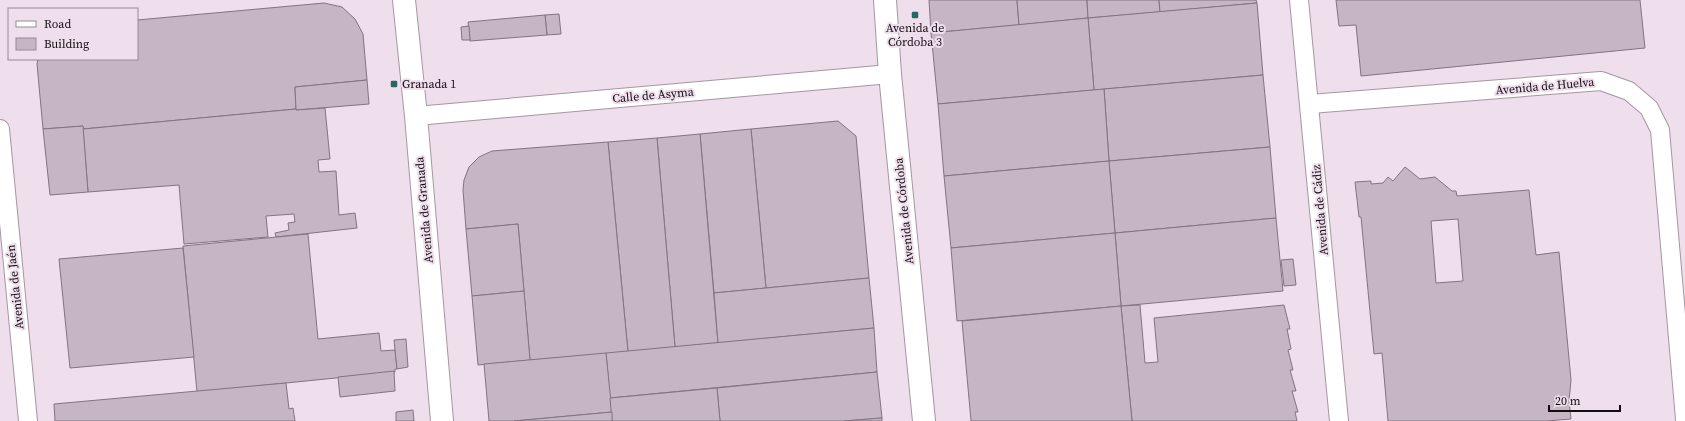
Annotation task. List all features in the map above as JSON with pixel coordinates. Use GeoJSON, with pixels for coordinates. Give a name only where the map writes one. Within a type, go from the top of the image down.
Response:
{"type":"FeatureCollection","features":[{"type":"Feature","properties":{"kind":"street","name":"Avenida de Granada"},"geometry":{"type":"LineString","coordinates":[[404,0],[416,116],[442,421]]}},
{"type":"Feature","properties":{"kind":"street","name":"Avenida de Córdoba"},"geometry":{"type":"LineString","coordinates":[[885,0],[890,74],[924,421]]}},
{"type":"Feature","properties":{"kind":"street","name":"Avenida de Cádiz"},"geometry":{"type":"LineString","coordinates":[[1299,0],[1339,421]]}},
{"type":"Feature","properties":{"kind":"street","name":"Calle de Asyma"},"geometry":{"type":"LineString","coordinates":[[416,116],[890,74]]}},
{"type":"Feature","properties":{"kind":"street","name":"Avenida de Huelva"},"geometry":{"type":"LineString","coordinates":[[1310,104],[1601,81],[1629,91],[1649,108],[1660,130],[1685,420]]}},
{"type":"Feature","properties":{"kind":"street","name":"Avenida de Jaén"},"geometry":{"type":"LineString","coordinates":[[0,129],[28,421]]}},
{"type":"Feature","properties":{"kind":"building"},"geometry":{"type":"Polygon","coordinates":[[[929,0],[1017,0],[1019,25],[931,33],[929,0]]]}},
{"type":"Feature","properties":{"kind":"building"},"geometry":{"type":"Polygon","coordinates":[[[1017,0],[1087,0],[1088,18],[1019,25],[1017,0]]]}},
{"type":"Feature","properties":{"kind":"building"},"geometry":{"type":"Polygon","coordinates":[[[1087,0],[1159,0],[1160,12],[1088,18],[1087,0]]]}},
{"type":"Feature","properties":{"kind":"building"},"geometry":{"type":"Polygon","coordinates":[[[1159,0],[1256,0],[1257,3],[1160,12],[1159,0]]]}},
{"type":"Feature","properties":{"kind":"building"},"geometry":{"type":"Polygon","coordinates":[[[1336,0],[1640,0],[1645,48],[1361,76],[1356,25],[1339,26],[1336,0]]]}},
{"type":"Feature","properties":{"kind":"building"},"geometry":{"type":"Polygon","coordinates":[[[324,3],[342,7],[355,19],[363,34],[367,80],[295,87],[296,109],[83,129],[83,126],[43,129],[38,60],[138,60],[138,20],[324,3]]]}},
{"type":"Feature","properties":{"kind":"building"},"geometry":{"type":"Polygon","coordinates":[[[1257,3],[1263,75],[1094,90],[1088,18],[1257,3]]]}},
{"type":"Feature","properties":{"kind":"building"},"geometry":{"type":"Polygon","coordinates":[[[559,14],[561,34],[547,35],[545,15],[559,14]]]}},
{"type":"Feature","properties":{"kind":"building"},"geometry":{"type":"Polygon","coordinates":[[[545,15],[547,35],[470,41],[468,22],[545,15]]]}},
{"type":"Feature","properties":{"kind":"building"},"geometry":{"type":"Polygon","coordinates":[[[1088,18],[1094,90],[938,104],[931,33],[1088,18]]]}},
{"type":"Feature","properties":{"kind":"building"},"geometry":{"type":"Polygon","coordinates":[[[469,26],[470,40],[462,40],[461,27],[469,26]]]}},
{"type":"Feature","properties":{"kind":"building"},"geometry":{"type":"Polygon","coordinates":[[[1263,75],[1270,147],[1109,161],[1104,89],[1263,75]]]}},
{"type":"Feature","properties":{"kind":"building"},"geometry":{"type":"Polygon","coordinates":[[[367,80],[369,104],[296,110],[295,87],[367,80]]]}},
{"type":"Feature","properties":{"kind":"building"},"geometry":{"type":"Polygon","coordinates":[[[1104,89],[1109,161],[944,176],[938,104],[1104,89]]]}},
{"type":"Feature","properties":{"kind":"building"},"geometry":{"type":"Polygon","coordinates":[[[325,108],[330,159],[318,160],[319,172],[336,171],[339,215],[355,213],[357,228],[276,237],[275,233],[289,230],[288,223],[295,222],[294,214],[266,216],[268,237],[184,244],[179,185],[88,192],[83,129],[296,109],[325,108]]]}},
{"type":"Feature","properties":{"kind":"building"},"geometry":{"type":"Polygon","coordinates":[[[838,121],[856,136],[869,278],[766,288],[751,129],[838,121]]]}},
{"type":"Feature","properties":{"kind":"building"},"geometry":{"type":"Polygon","coordinates":[[[83,126],[88,192],[50,195],[43,129],[83,126]]]}},
{"type":"Feature","properties":{"kind":"building"},"geometry":{"type":"Polygon","coordinates":[[[751,129],[766,288],[714,293],[700,134],[751,129]]]}},
{"type":"Feature","properties":{"kind":"building"},"geometry":{"type":"Polygon","coordinates":[[[700,134],[718,343],[675,347],[657,138],[700,134]]]}},
{"type":"Feature","properties":{"kind":"building"},"geometry":{"type":"Polygon","coordinates":[[[657,138],[675,347],[628,352],[608,142],[657,138]]]}},
{"type":"Feature","properties":{"kind":"building"},"geometry":{"type":"Polygon","coordinates":[[[608,142],[628,352],[530,360],[518,224],[466,229],[463,190],[464,180],[469,167],[479,157],[492,151],[608,142]]]}},
{"type":"Feature","properties":{"kind":"building"},"geometry":{"type":"Polygon","coordinates":[[[1270,147],[1276,218],[1115,233],[1109,161],[1270,147]]]}},
{"type":"Feature","properties":{"kind":"building"},"geometry":{"type":"Polygon","coordinates":[[[1109,161],[1115,233],[951,248],[944,176],[1109,161]]]}},
{"type":"Feature","properties":{"kind":"building"},"geometry":{"type":"Polygon","coordinates":[[[1405,167],[1420,179],[1435,177],[1452,191],[1456,191],[1457,196],[1529,190],[1536,255],[1559,252],[1571,380],[1569,401],[1571,419],[1546,421],[1388,421],[1382,353],[1374,354],[1361,217],[1359,217],[1355,182],[1371,181],[1371,184],[1383,183],[1388,177],[1393,181],[1405,167]],[[1458,219],[1431,221],[1436,283],[1463,281],[1458,219]]]}},
{"type":"Feature","properties":{"kind":"building"},"geometry":{"type":"Polygon","coordinates":[[[1276,218],[1283,291],[1121,306],[1115,233],[1276,218]]]}},
{"type":"Feature","properties":{"kind":"building"},"geometry":{"type":"Polygon","coordinates":[[[518,224],[524,291],[472,296],[466,229],[518,224]]]}},
{"type":"Feature","properties":{"kind":"building"},"geometry":{"type":"Polygon","coordinates":[[[1115,233],[1121,306],[957,321],[951,248],[1115,233]]]}},
{"type":"Feature","properties":{"kind":"building"},"geometry":{"type":"Polygon","coordinates":[[[308,234],[318,339],[379,333],[381,351],[395,350],[397,369],[395,369],[395,372],[197,392],[183,246],[308,234]]]}},
{"type":"Feature","properties":{"kind":"building"},"geometry":{"type":"Polygon","coordinates":[[[183,248],[194,357],[70,368],[59,259],[183,248]]]}},
{"type":"Feature","properties":{"kind":"building"},"geometry":{"type":"Polygon","coordinates":[[[1293,259],[1296,285],[1284,286],[1281,260],[1293,259]]]}},
{"type":"Feature","properties":{"kind":"building"},"geometry":{"type":"Polygon","coordinates":[[[869,278],[874,328],[718,343],[714,293],[869,278]]]}},
{"type":"Feature","properties":{"kind":"building"},"geometry":{"type":"Polygon","coordinates":[[[524,291],[530,360],[478,365],[472,296],[524,291]]]}},
{"type":"Feature","properties":{"kind":"building"},"geometry":{"type":"Polygon","coordinates":[[[1140,305],[1145,363],[1158,362],[1154,318],[1284,305],[1290,329],[1287,329],[1291,349],[1288,350],[1293,370],[1290,370],[1296,391],[1292,391],[1298,412],[1295,412],[1297,421],[1132,421],[1121,306],[1140,305]]]}},
{"type":"Feature","properties":{"kind":"building"},"geometry":{"type":"Polygon","coordinates":[[[1121,306],[1132,421],[971,421],[962,321],[1121,306]]]}},
{"type":"Feature","properties":{"kind":"building"},"geometry":{"type":"Polygon","coordinates":[[[874,328],[877,372],[610,398],[606,353],[874,328]]]}},
{"type":"Feature","properties":{"kind":"building"},"geometry":{"type":"Polygon","coordinates":[[[406,339],[408,367],[397,369],[394,340],[406,339]]]}},
{"type":"Feature","properties":{"kind":"building"},"geometry":{"type":"Polygon","coordinates":[[[606,353],[612,412],[514,421],[489,421],[484,364],[606,353]]]}},
{"type":"Feature","properties":{"kind":"building"},"geometry":{"type":"Polygon","coordinates":[[[394,371],[395,391],[340,397],[338,377],[394,371]]]}},
{"type":"Feature","properties":{"kind":"building"},"geometry":{"type":"Polygon","coordinates":[[[877,372],[882,418],[844,421],[720,421],[717,388],[877,372]]]}},
{"type":"Feature","properties":{"kind":"building"},"geometry":{"type":"Polygon","coordinates":[[[286,383],[289,409],[293,408],[295,421],[55,421],[54,404],[286,383]]]}},
{"type":"Feature","properties":{"kind":"building"},"geometry":{"type":"Polygon","coordinates":[[[717,388],[720,421],[612,421],[610,398],[717,388]]]}},
{"type":"Feature","properties":{"kind":"building"},"geometry":{"type":"Polygon","coordinates":[[[413,410],[414,421],[396,421],[396,412],[413,410]]]}},
{"type":"Feature","properties":{"kind":"building"},"geometry":{"type":"Polygon","coordinates":[[[612,412],[612,421],[514,421],[612,412]]]}},
{"type":"Feature","properties":{"kind":"building"},"geometry":{"type":"Polygon","coordinates":[[[882,418],[882,421],[844,421],[882,418]]]}},
{"type":"Feature","properties":{"kind":"place","name":"Avenida de Córdoba 3"},"geometry":{"type":"Point","coordinates":[915,15]}},
{"type":"Feature","properties":{"kind":"place","name":"Granada 1"},"geometry":{"type":"Point","coordinates":[394,84]}}]}
